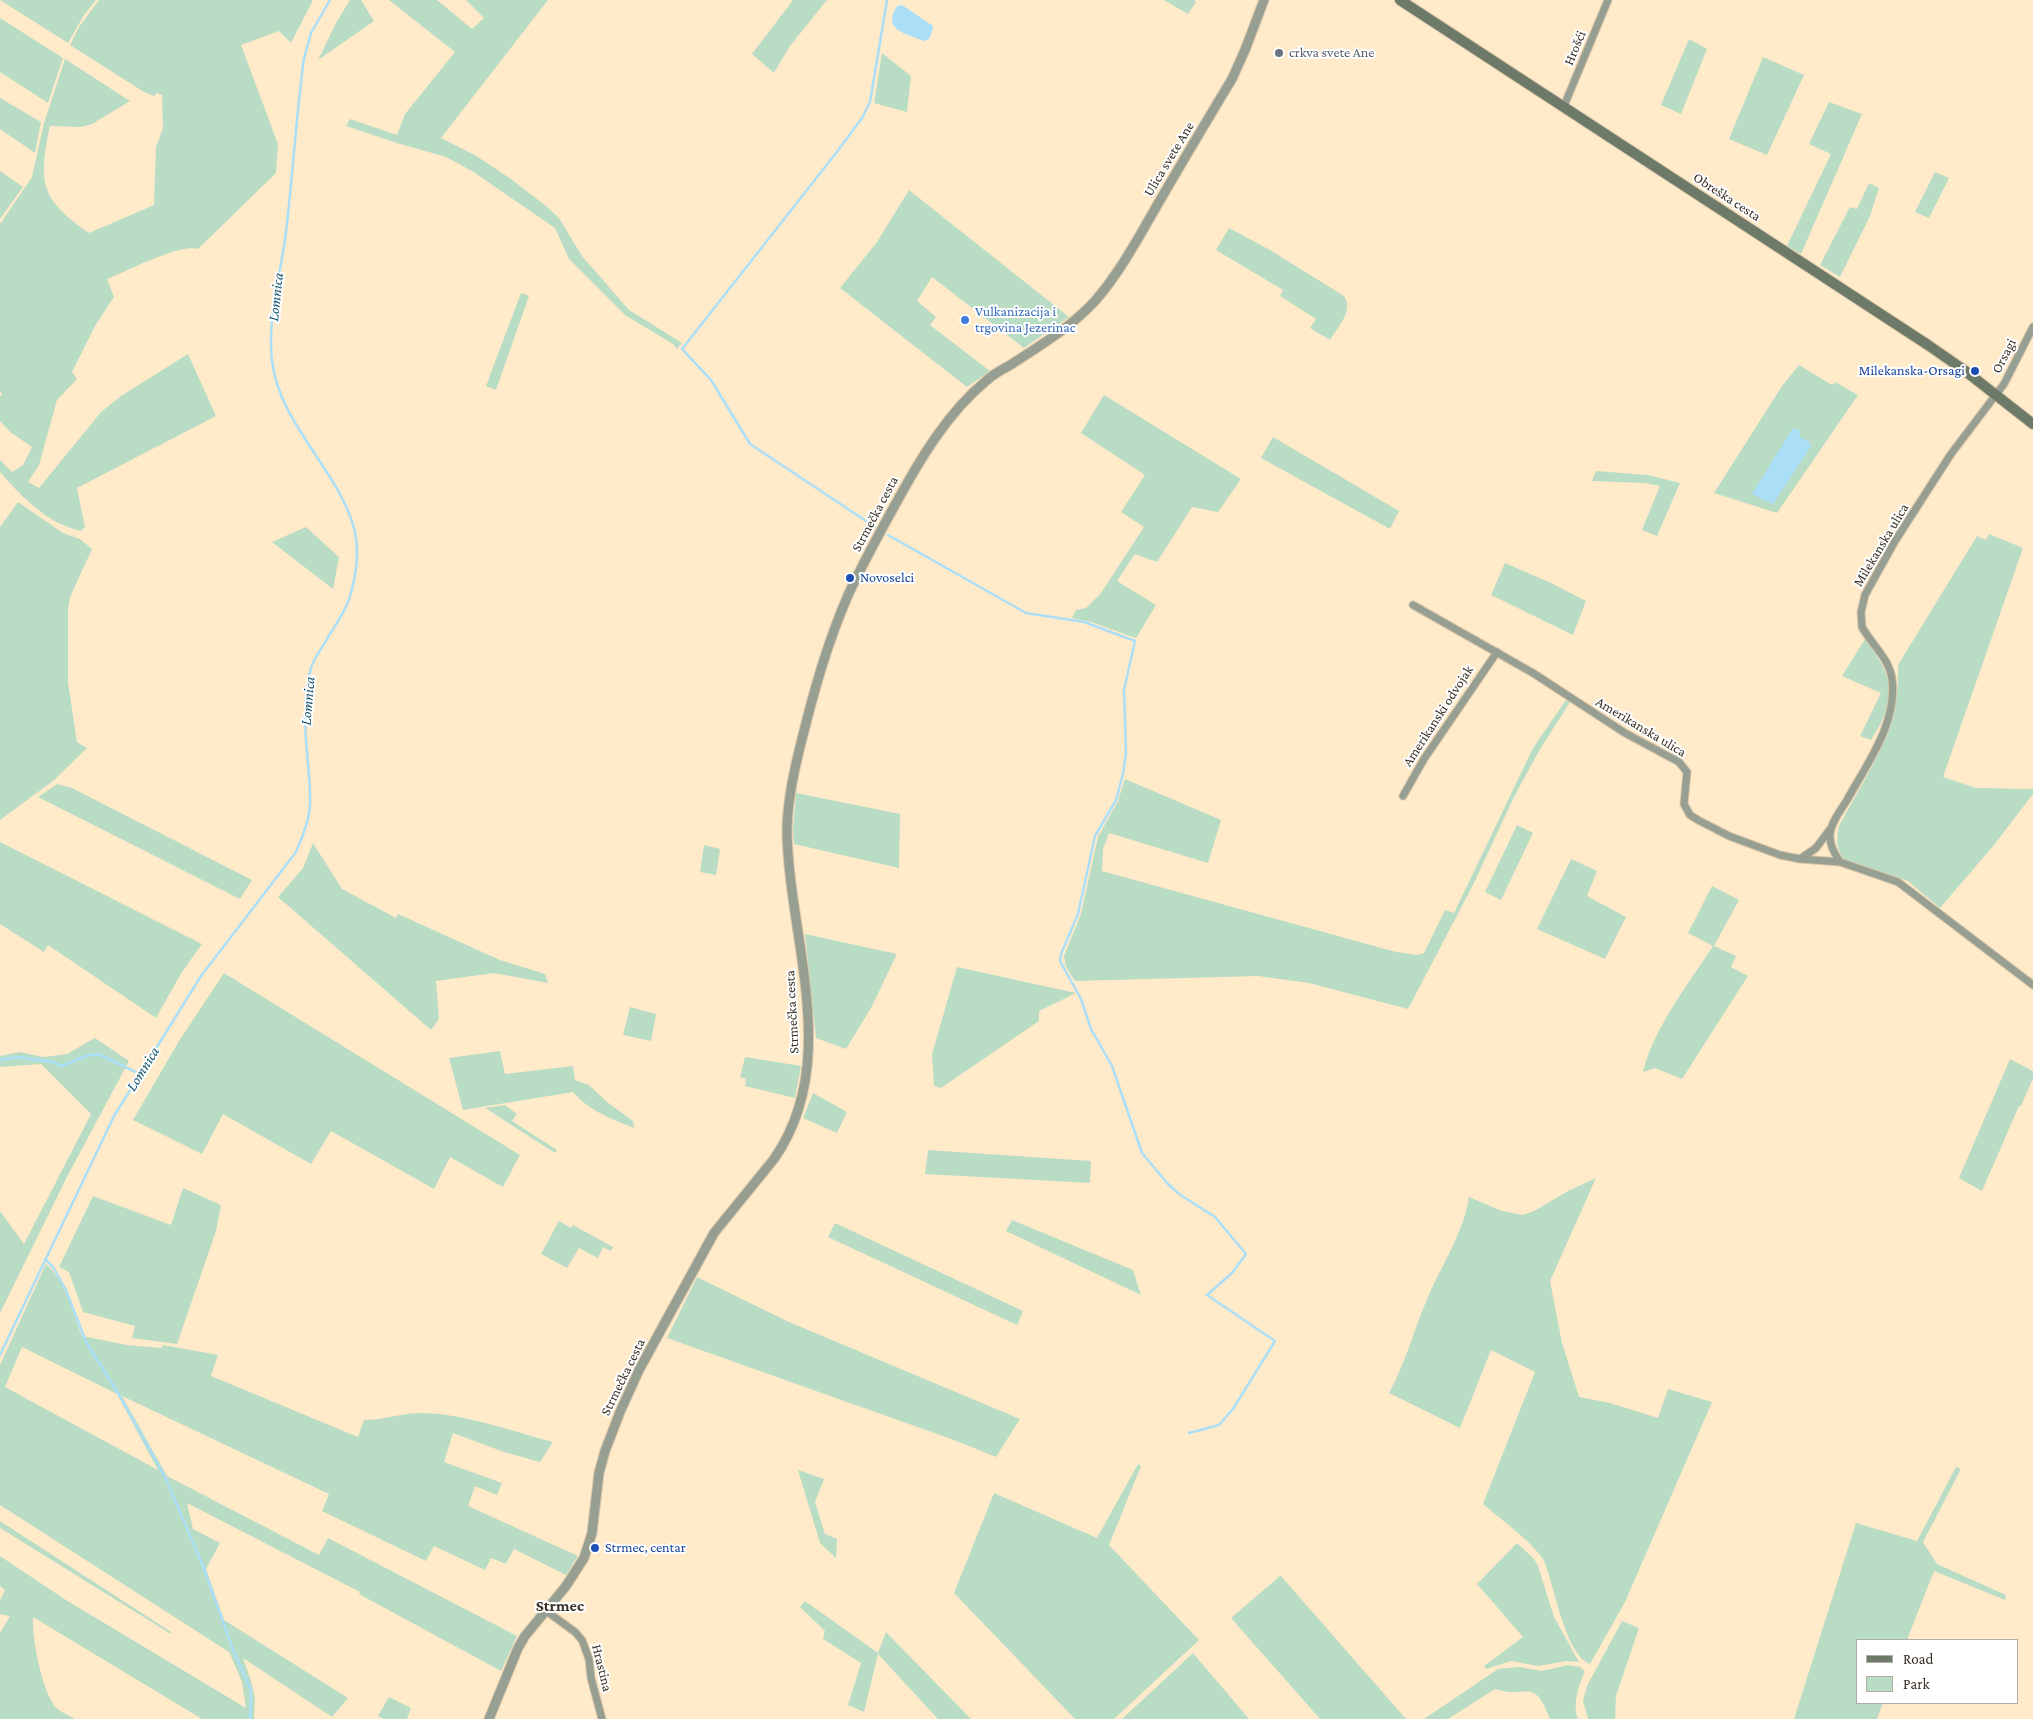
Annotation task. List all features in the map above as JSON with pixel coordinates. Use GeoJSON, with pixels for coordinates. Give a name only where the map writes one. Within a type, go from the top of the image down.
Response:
{"type":"FeatureCollection","features":[{"type":"Feature","properties":{"kind":"main road","name":"Obreška cesta"},"geometry":{"type":"LineString","coordinates":[[1400,0],[1928,345],[2033,424]]}},
{"type":"Feature","properties":{"kind":"street","name":"Ulica svete Ane"},"geometry":{"type":"LineString","coordinates":[[1077,319],[1097,298],[1119,269],[1232,79],[1264,0]]}},
{"type":"Feature","properties":{"kind":"street","name":"Hrošći"},"geometry":{"type":"LineString","coordinates":[[1564,106],[1608,0]]}},
{"type":"Feature","properties":{"kind":"street","name":"Strmečka cesta"},"geometry":{"type":"LineString","coordinates":[[490,1719],[518,1648],[530,1627],[579,1568],[587,1551],[592,1533],[599,1473],[603,1457],[639,1370],[714,1233],[774,1159],[783,1146],[796,1117],[805,1083],[809,1047],[805,985],[788,840],[788,807],[800,747],[820,669],[849,593],[908,481],[934,441],[964,402],[986,380],[1053,338],[1077,319]]}},
{"type":"Feature","properties":{"kind":"street","name":"Orsagi"},"geometry":{"type":"LineString","coordinates":[[1996,395],[2004,384],[2033,327]]}},
{"type":"Feature","properties":{"kind":"street","name":"Milekanska ulica"},"geometry":{"type":"LineString","coordinates":[[1800,859],[1816,848],[1832,827],[1877,746],[1892,708],[1892,678],[1888,663],[1862,626],[1862,603],[1895,541],[1950,454],[1996,395]]}},
{"type":"Feature","properties":{"kind":"street","name":"Amerikanska ulica"},"geometry":{"type":"LineString","coordinates":[[1413,605],[1533,673],[1625,733],[1679,762],[1687,772],[1684,804],[1690,815],[1729,836],[1780,855],[1800,859],[1840,862],[1898,882],[2033,985]]}},
{"type":"Feature","properties":{"kind":"street","name":"Amerikanski odvojak"},"geometry":{"type":"LineString","coordinates":[[1403,796],[1424,758],[1497,652]]}},
{"type":"Feature","properties":{"kind":"street"},"geometry":{"type":"LineString","coordinates":[[1832,827],[1831,843],[1840,862]]}},
{"type":"Feature","properties":{"kind":"street","name":"Hrastina"},"geometry":{"type":"LineString","coordinates":[[545,1610],[575,1632],[586,1647],[602,1719]]}},
{"type":"Feature","properties":{"kind":"green space"},"geometry":{"type":"Polygon","coordinates":[[[0,0],[96,0],[84,15],[68,43],[0,0]]]}},
{"type":"Feature","properties":{"kind":"green space"},"geometry":{"type":"Polygon","coordinates":[[[99,0],[313,0],[291,43],[279,31],[241,45],[278,144],[276,173],[198,249],[179,250],[140,264],[107,279],[114,297],[95,326],[72,372],[77,379],[57,400],[39,465],[28,482],[39,488],[101,412],[121,396],[188,354],[216,416],[77,488],[85,527],[81,531],[55,521],[37,509],[0,472],[0,460],[12,472],[23,465],[32,447],[10,432],[0,421],[0,397],[2,394],[0,391],[0,224],[32,177],[44,123],[65,59],[130,101],[92,124],[82,127],[50,126],[46,145],[44,176],[52,199],[61,210],[89,233],[154,205],[156,147],[163,128],[162,95],[157,93],[154,96],[144,92],[70,45],[79,27],[99,0]]]}},
{"type":"Feature","properties":{"kind":"green space"},"geometry":{"type":"Polygon","coordinates":[[[350,0],[361,0],[374,21],[318,60],[337,21],[350,0]]]}},
{"type":"Feature","properties":{"kind":"green space"},"geometry":{"type":"Polygon","coordinates":[[[389,0],[437,0],[472,29],[484,18],[466,0],[548,0],[441,138],[475,155],[511,179],[546,206],[559,218],[582,256],[629,310],[682,343],[677,349],[673,344],[625,315],[569,259],[555,228],[472,171],[446,157],[346,126],[350,119],[397,135],[405,114],[455,52],[389,0]]]}},
{"type":"Feature","properties":{"kind":"green space"},"geometry":{"type":"Polygon","coordinates":[[[793,0],[827,0],[790,46],[774,73],[752,54],[793,0]]]}},
{"type":"Feature","properties":{"kind":"green space"},"geometry":{"type":"Polygon","coordinates":[[[1164,0],[1194,0],[1196,2],[1188,14],[1164,0]]]}},
{"type":"Feature","properties":{"kind":"green space"},"geometry":{"type":"Polygon","coordinates":[[[0,18],[63,58],[48,103],[0,72],[0,18]]]}},
{"type":"Feature","properties":{"kind":"green space"},"geometry":{"type":"Polygon","coordinates":[[[1689,39],[1707,49],[1681,114],[1661,105],[1689,39]]]}},
{"type":"Feature","properties":{"kind":"green space"},"geometry":{"type":"Polygon","coordinates":[[[882,53],[911,76],[907,112],[874,103],[882,53]]]}},
{"type":"Feature","properties":{"kind":"green space"},"geometry":{"type":"Polygon","coordinates":[[[1763,57],[1804,75],[1767,155],[1729,139],[1763,57]]]}},
{"type":"Feature","properties":{"kind":"green space"},"geometry":{"type":"Polygon","coordinates":[[[0,98],[41,122],[35,153],[0,129],[0,98]]]}},
{"type":"Feature","properties":{"kind":"green space"},"geometry":{"type":"Polygon","coordinates":[[[1829,102],[1862,114],[1801,254],[1787,246],[1831,154],[1809,144],[1829,102]]]}},
{"type":"Feature","properties":{"kind":"green space"},"geometry":{"type":"Polygon","coordinates":[[[0,171],[23,187],[0,219],[0,171]]]}},
{"type":"Feature","properties":{"kind":"green space"},"geometry":{"type":"Polygon","coordinates":[[[1935,172],[1949,178],[1929,218],[1915,212],[1935,172]]]}},
{"type":"Feature","properties":{"kind":"green space"},"geometry":{"type":"Polygon","coordinates":[[[1869,183],[1879,188],[1870,216],[1840,277],[1820,265],[1850,207],[1857,209],[1869,183]]]}},
{"type":"Feature","properties":{"kind":"green space"},"geometry":{"type":"Polygon","coordinates":[[[909,190],[1069,317],[1024,348],[932,277],[917,301],[936,317],[930,325],[990,371],[967,387],[840,288],[877,242],[909,190]]]}},
{"type":"Feature","properties":{"kind":"green space"},"geometry":{"type":"Polygon","coordinates":[[[1229,228],[1270,250],[1344,296],[1347,301],[1346,313],[1330,340],[1310,328],[1316,319],[1280,296],[1283,290],[1216,250],[1229,228]]]}},
{"type":"Feature","properties":{"kind":"green space"},"geometry":{"type":"Polygon","coordinates":[[[521,293],[529,296],[496,390],[486,386],[521,293]]]}},
{"type":"Feature","properties":{"kind":"green space"},"geometry":{"type":"Polygon","coordinates":[[[1799,365],[1832,385],[1835,382],[1858,395],[1777,513],[1714,493],[1782,386],[1799,365]]]}},
{"type":"Feature","properties":{"kind":"green space"},"geometry":{"type":"Polygon","coordinates":[[[1104,395],[1241,479],[1218,512],[1192,507],[1157,562],[1135,554],[1117,581],[1156,605],[1136,638],[1091,622],[1072,618],[1076,610],[1086,608],[1101,593],[1144,527],[1121,512],[1145,475],[1081,433],[1104,395]]]}},
{"type":"Feature","properties":{"kind":"green space"},"geometry":{"type":"Polygon","coordinates":[[[1273,437],[1399,511],[1390,529],[1261,458],[1273,437]]]}},
{"type":"Feature","properties":{"kind":"green space"},"geometry":{"type":"Polygon","coordinates":[[[1596,471],[1648,475],[1680,483],[1657,536],[1642,530],[1660,486],[1645,483],[1592,481],[1596,471]]]}},
{"type":"Feature","properties":{"kind":"green space"},"geometry":{"type":"Polygon","coordinates":[[[18,502],[63,533],[80,539],[92,549],[70,597],[68,609],[68,682],[77,742],[87,748],[53,781],[0,820],[0,527],[18,502]]]}},
{"type":"Feature","properties":{"kind":"green space"},"geometry":{"type":"Polygon","coordinates":[[[306,527],[339,557],[333,589],[272,542],[306,527]]]}},
{"type":"Feature","properties":{"kind":"green space"},"geometry":{"type":"Polygon","coordinates":[[[1989,534],[2023,548],[1943,777],[1976,788],[2033,789],[2033,794],[1994,845],[1940,908],[1908,881],[1845,861],[1838,848],[1837,836],[1839,826],[1871,768],[1888,730],[1894,710],[1898,665],[1977,536],[1986,540],[1989,534]]]}},
{"type":"Feature","properties":{"kind":"green space"},"geometry":{"type":"Polygon","coordinates":[[[1505,563],[1586,601],[1573,635],[1491,595],[1505,563]]]}},
{"type":"Feature","properties":{"kind":"green space"},"geometry":{"type":"Polygon","coordinates":[[[1865,639],[1882,665],[1889,688],[1886,712],[1871,740],[1860,736],[1881,693],[1842,676],[1865,639]]]}},
{"type":"Feature","properties":{"kind":"green space"},"geometry":{"type":"Polygon","coordinates":[[[1566,700],[1570,702],[1539,751],[1514,797],[1474,883],[1408,1009],[1309,983],[1258,976],[1075,981],[1066,967],[1064,956],[1081,914],[1098,837],[1118,801],[1125,779],[1221,820],[1208,863],[1109,833],[1103,849],[1102,871],[1396,952],[1417,955],[1424,953],[1445,910],[1454,913],[1533,748],[1566,700]]]}},
{"type":"Feature","properties":{"kind":"green space"},"geometry":{"type":"Polygon","coordinates":[[[57,784],[72,788],[252,880],[240,899],[38,797],[57,784]]]}},
{"type":"Feature","properties":{"kind":"green space"},"geometry":{"type":"Polygon","coordinates":[[[796,793],[900,814],[899,868],[794,844],[793,828],[796,793]]]}},
{"type":"Feature","properties":{"kind":"green space"},"geometry":{"type":"Polygon","coordinates":[[[1517,825],[1533,833],[1501,900],[1485,892],[1517,825]]]}},
{"type":"Feature","properties":{"kind":"green space"},"geometry":{"type":"Polygon","coordinates":[[[0,842],[202,944],[182,972],[156,1018],[48,945],[44,952],[0,924],[0,842]]]}},
{"type":"Feature","properties":{"kind":"green space"},"geometry":{"type":"Polygon","coordinates":[[[313,843],[342,889],[396,918],[398,914],[500,960],[545,974],[548,983],[494,973],[436,981],[439,1019],[431,1030],[278,897],[303,868],[313,843]]]}},
{"type":"Feature","properties":{"kind":"green space"},"geometry":{"type":"Polygon","coordinates":[[[704,845],[720,849],[716,875],[700,872],[704,845]]]}},
{"type":"Feature","properties":{"kind":"green space"},"geometry":{"type":"Polygon","coordinates":[[[1571,859],[1597,871],[1587,896],[1626,917],[1605,959],[1537,929],[1571,859]]]}},
{"type":"Feature","properties":{"kind":"green space"},"geometry":{"type":"Polygon","coordinates":[[[1712,886],[1739,900],[1714,946],[1736,956],[1731,967],[1748,976],[1682,1079],[1655,1068],[1643,1072],[1663,1023],[1713,946],[1688,933],[1712,886]]]}},
{"type":"Feature","properties":{"kind":"green space"},"geometry":{"type":"Polygon","coordinates":[[[805,934],[897,954],[871,1008],[846,1049],[816,1038],[805,934]]]}},
{"type":"Feature","properties":{"kind":"green space"},"geometry":{"type":"Polygon","coordinates":[[[957,967],[1076,993],[1039,1011],[1039,1021],[941,1088],[934,1086],[932,1054],[957,967]]]}},
{"type":"Feature","properties":{"kind":"green space"},"geometry":{"type":"Polygon","coordinates":[[[224,973],[520,1155],[503,1187],[450,1157],[434,1189],[331,1131],[311,1164],[223,1114],[202,1154],[133,1120],[179,1041],[224,973]]]}},
{"type":"Feature","properties":{"kind":"green space"},"geometry":{"type":"Polygon","coordinates":[[[630,1007],[656,1014],[651,1041],[623,1035],[630,1007]]]}},
{"type":"Feature","properties":{"kind":"green space"},"geometry":{"type":"Polygon","coordinates":[[[95,1038],[129,1061],[67,1177],[0,1313],[0,1211],[24,1244],[91,1114],[41,1064],[0,1067],[0,1056],[19,1052],[44,1057],[67,1054],[95,1038]]]}},
{"type":"Feature","properties":{"kind":"green space"},"geometry":{"type":"Polygon","coordinates":[[[500,1051],[505,1074],[573,1066],[575,1080],[589,1085],[607,1102],[633,1121],[634,1128],[609,1118],[579,1099],[573,1092],[463,1110],[449,1058],[500,1051]]]}},
{"type":"Feature","properties":{"kind":"green space"},"geometry":{"type":"Polygon","coordinates":[[[745,1057],[801,1066],[795,1098],[745,1086],[746,1079],[740,1077],[745,1057]]]}},
{"type":"Feature","properties":{"kind":"green space"},"geometry":{"type":"Polygon","coordinates":[[[2010,1059],[2033,1071],[2033,1078],[1982,1191],[1959,1178],[2010,1059]]]}},
{"type":"Feature","properties":{"kind":"green space"},"geometry":{"type":"Polygon","coordinates":[[[813,1093],[847,1112],[837,1133],[803,1118],[813,1093]]]}},
{"type":"Feature","properties":{"kind":"green space"},"geometry":{"type":"Polygon","coordinates":[[[505,1105],[517,1114],[512,1121],[557,1150],[555,1153],[485,1108],[505,1105]]]}},
{"type":"Feature","properties":{"kind":"green space"},"geometry":{"type":"Polygon","coordinates":[[[928,1150],[1091,1161],[1090,1183],[925,1174],[928,1150]]]}},
{"type":"Feature","properties":{"kind":"green space"},"geometry":{"type":"Polygon","coordinates":[[[1596,1178],[1550,1281],[1562,1343],[1579,1397],[1610,1403],[1658,1418],[1668,1389],[1712,1402],[1625,1602],[1590,1664],[1581,1658],[1567,1634],[1548,1572],[1540,1554],[1483,1504],[1535,1372],[1491,1350],[1460,1428],[1389,1393],[1428,1297],[1458,1235],[1469,1197],[1502,1211],[1523,1215],[1596,1178]]]}},
{"type":"Feature","properties":{"kind":"green space"},"geometry":{"type":"Polygon","coordinates":[[[183,1188],[221,1205],[216,1231],[177,1344],[132,1338],[135,1326],[83,1312],[69,1272],[59,1267],[93,1196],[171,1225],[183,1188]]]}},
{"type":"Feature","properties":{"kind":"green space"},"geometry":{"type":"Polygon","coordinates":[[[1012,1220],[1133,1270],[1141,1295],[1006,1231],[1012,1220]]]}},
{"type":"Feature","properties":{"kind":"green space"},"geometry":{"type":"Polygon","coordinates":[[[559,1221],[571,1228],[573,1225],[613,1247],[611,1251],[603,1247],[598,1258],[579,1248],[567,1268],[541,1254],[559,1221]]]}},
{"type":"Feature","properties":{"kind":"green space"},"geometry":{"type":"Polygon","coordinates":[[[835,1223],[1023,1311],[1017,1325],[828,1237],[835,1223]]]}},
{"type":"Feature","properties":{"kind":"green space"},"geometry":{"type":"Polygon","coordinates":[[[46,1264],[64,1288],[82,1336],[127,1345],[161,1348],[163,1345],[218,1355],[211,1376],[358,1437],[364,1420],[425,1413],[474,1420],[553,1442],[540,1462],[504,1452],[453,1433],[444,1462],[502,1483],[497,1495],[475,1486],[468,1506],[578,1556],[566,1575],[514,1549],[506,1564],[491,1558],[485,1570],[434,1546],[426,1561],[322,1511],[329,1494],[122,1396],[167,1476],[319,1555],[328,1538],[517,1636],[501,1671],[359,1594],[360,1592],[187,1503],[193,1529],[220,1543],[206,1569],[224,1620],[348,1698],[332,1717],[243,1658],[255,1698],[254,1719],[202,1719],[33,1617],[38,1661],[49,1695],[57,1708],[75,1719],[0,1719],[0,1633],[10,1616],[0,1614],[0,1600],[5,1590],[0,1586],[0,1556],[66,1600],[246,1708],[242,1682],[229,1652],[0,1505],[0,1365],[46,1264]],[[22,1347],[5,1387],[158,1470],[117,1394],[22,1347]]]}},
{"type":"Feature","properties":{"kind":"green space"},"geometry":{"type":"Polygon","coordinates":[[[697,1277],[789,1322],[1020,1419],[996,1457],[954,1440],[667,1338],[697,1277]]]}},
{"type":"Feature","properties":{"kind":"green space"},"geometry":{"type":"Polygon","coordinates":[[[1138,1464],[1141,1466],[1109,1545],[1199,1640],[1114,1719],[1075,1719],[954,1593],[994,1493],[1097,1538],[1138,1464]]]}},
{"type":"Feature","properties":{"kind":"green space"},"geometry":{"type":"Polygon","coordinates":[[[1956,1467],[1961,1469],[1923,1542],[1937,1564],[2006,1595],[2005,1600],[1934,1571],[1907,1639],[1856,1639],[1856,1704],[1883,1704],[1877,1719],[1794,1719],[1856,1523],[1917,1541],[1956,1467]]]}},
{"type":"Feature","properties":{"kind":"green space"},"geometry":{"type":"Polygon","coordinates":[[[798,1470],[824,1479],[815,1502],[825,1534],[837,1539],[836,1558],[820,1543],[798,1470]]]}},
{"type":"Feature","properties":{"kind":"green space"},"geometry":{"type":"Polygon","coordinates":[[[0,1521],[171,1632],[171,1634],[0,1528],[0,1521]]]}},
{"type":"Feature","properties":{"kind":"green space"},"geometry":{"type":"Polygon","coordinates":[[[1517,1543],[1534,1559],[1538,1566],[1554,1617],[1579,1662],[1566,1661],[1538,1666],[1511,1661],[1486,1669],[1484,1666],[1523,1637],[1477,1584],[1517,1543]]]}},
{"type":"Feature","properties":{"kind":"green space"},"geometry":{"type":"Polygon","coordinates":[[[1281,1575],[1406,1719],[1320,1719],[1231,1618],[1281,1575]]]}},
{"type":"Feature","properties":{"kind":"green space"},"geometry":{"type":"Polygon","coordinates":[[[805,1601],[878,1653],[886,1632],[971,1719],[938,1719],[878,1654],[864,1712],[848,1705],[861,1663],[823,1639],[825,1631],[800,1607],[805,1601]]]}},
{"type":"Feature","properties":{"kind":"green space"},"geometry":{"type":"Polygon","coordinates":[[[1622,1621],[1639,1628],[1616,1696],[1615,1719],[1588,1719],[1583,1701],[1587,1686],[1622,1621]]]}},
{"type":"Feature","properties":{"kind":"green space"},"geometry":{"type":"Polygon","coordinates":[[[1193,1653],[1249,1719],[1122,1719],[1193,1653]]]}},
{"type":"Feature","properties":{"kind":"green space"},"geometry":{"type":"Polygon","coordinates":[[[1568,1665],[1580,1667],[1585,1671],[1576,1700],[1578,1719],[1550,1719],[1539,1697],[1534,1693],[1506,1692],[1495,1689],[1448,1719],[1424,1719],[1498,1669],[1520,1667],[1541,1671],[1568,1665]]]}},
{"type":"Feature","properties":{"kind":"green space"},"geometry":{"type":"Polygon","coordinates":[[[389,1697],[411,1708],[407,1719],[384,1719],[378,1716],[389,1697]]]}},
{"type":"Feature","properties":{"kind":"water"},"geometry":{"type":"Polygon","coordinates":[[[902,5],[933,26],[929,39],[924,41],[910,36],[894,26],[892,21],[893,14],[897,6],[902,5]]]}},
{"type":"Feature","properties":{"kind":"water"},"geometry":{"type":"Polygon","coordinates":[[[1793,428],[1800,431],[1800,437],[1809,442],[1811,446],[1773,504],[1752,494],[1793,428]]]}},
{"type":"Feature","properties":{"kind":"waterway","name":"Lomnica"},"geometry":{"type":"LineString","coordinates":[[0,1355],[114,1116],[201,976],[296,852],[307,823],[310,801],[305,716],[308,680],[314,661],[348,602],[355,575],[357,546],[354,528],[346,506],[297,426],[277,384],[272,361],[271,329],[286,232],[304,58],[311,33],[330,0]]}},
{"type":"Feature","properties":{"kind":"waterway"},"geometry":{"type":"LineString","coordinates":[[875,527],[750,444],[711,380],[682,349],[862,118],[870,102],[887,0]]}},
{"type":"Feature","properties":{"kind":"waterway"},"geometry":{"type":"LineString","coordinates":[[888,535],[1026,613],[1084,622],[1135,641],[1124,690],[1126,753],[1123,774],[1116,800],[1095,836],[1078,914],[1061,954],[1060,961],[1081,999],[1091,1029],[1112,1066],[1142,1153],[1179,1194],[1215,1217],[1246,1254],[1232,1273],[1207,1295],[1275,1341],[1233,1409],[1219,1425],[1189,1433]]}},
{"type":"Feature","properties":{"kind":"waterway"},"geometry":{"type":"LineString","coordinates":[[0,1060],[17,1057],[53,1062],[62,1066],[86,1056],[98,1054],[140,1074]]}},
{"type":"Feature","properties":{"kind":"waterway"},"geometry":{"type":"LineString","coordinates":[[45,1259],[53,1267],[66,1290],[86,1342],[118,1393],[165,1477],[203,1566],[234,1652],[251,1690],[250,1719]]}},
{"type":"Feature","properties":{"kind":"place","name":"crkva svete Ane"},"geometry":{"type":"Point","coordinates":[1279,53]}},
{"type":"Feature","properties":{"kind":"place","name":"Vulkanizacija i trgovina Jezerinac"},"geometry":{"type":"Point","coordinates":[965,320]}},
{"type":"Feature","properties":{"kind":"place","name":"Milekanska-Orsagi"},"geometry":{"type":"Point","coordinates":[1975,371]}},
{"type":"Feature","properties":{"kind":"place","name":"Novoselci"},"geometry":{"type":"Point","coordinates":[850,578]}},
{"type":"Feature","properties":{"kind":"place","name":"Strmec, centar"},"geometry":{"type":"Point","coordinates":[595,1548]}},
{"type":"Feature","properties":{"kind":"district","name":"Strmec"},"geometry":{"type":"Point","coordinates":[560,1606]}}]}
